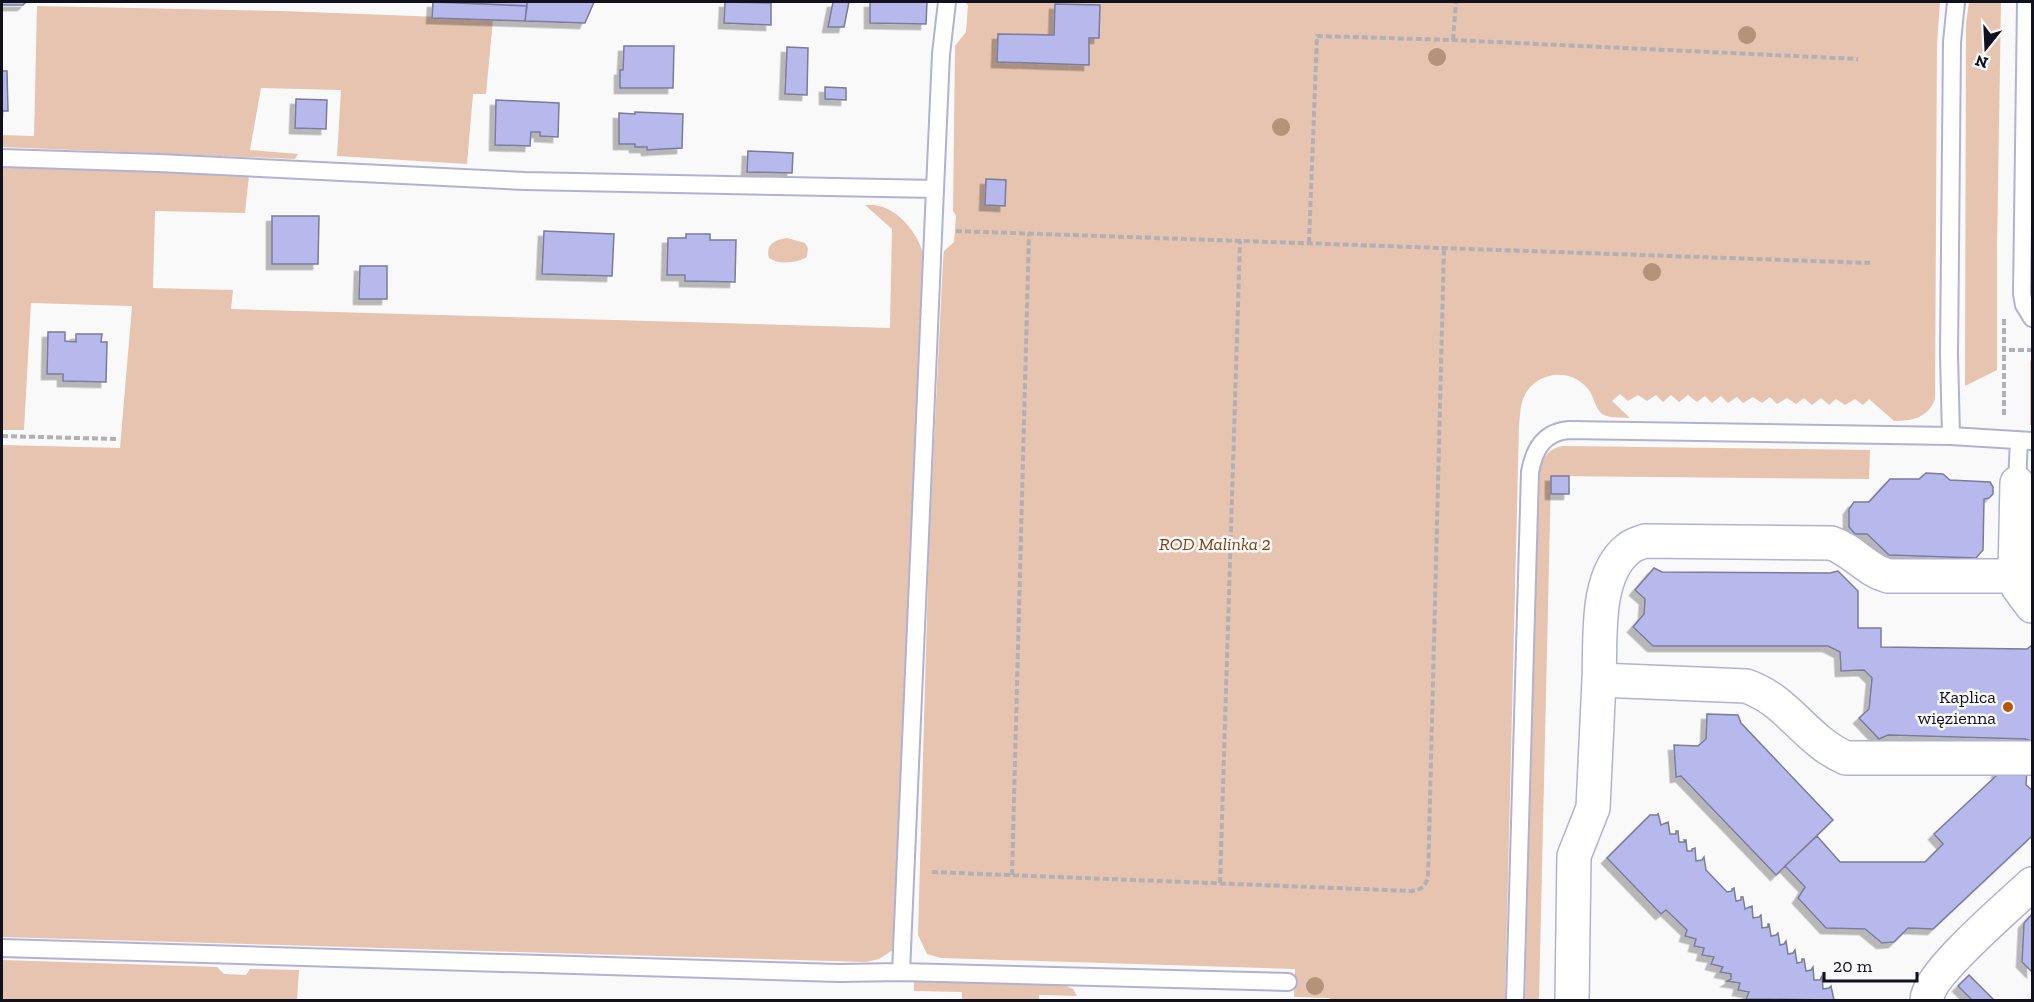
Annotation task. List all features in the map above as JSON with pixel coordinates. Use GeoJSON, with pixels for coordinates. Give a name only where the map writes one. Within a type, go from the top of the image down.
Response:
{"type":"FeatureCollection","features":[{"type":"Feature","properties":{"kind":"street"},"geometry":{"type":"LineString","coordinates":[[2017,483],[2015,576],[2018,588],[2032,606]]}},
{"type":"Feature","properties":{"kind":"street"},"geometry":{"type":"LineString","coordinates":[[1572,1000],[1574,856],[1593,808],[1602,606],[1607,578],[1622,554],[1630,547],[1645,541],[1831,543],[1848,551],[1871,569],[1888,576],[2015,576]]}},
{"type":"Feature","properties":{"kind":"street"},"geometry":{"type":"LineString","coordinates":[[1599,680],[1746,686],[1772,698],[1824,747],[1846,758],[2032,758]]}},
{"type":"Feature","properties":{"kind":"street"},"geometry":{"type":"LineString","coordinates":[[1927,1000],[1927,994],[1947,965],[2032,884]]}},
{"type":"Feature","properties":{"kind":"lane"},"geometry":{"type":"LineString","coordinates":[[901,972],[941,54],[947,2]]}},
{"type":"Feature","properties":{"kind":"lane"},"geometry":{"type":"LineString","coordinates":[[1951,436],[1949,354],[1952,65],[1956,2]]}},
{"type":"Feature","properties":{"kind":"lane"},"geometry":{"type":"LineString","coordinates":[[2026,2],[2022,294],[2024,305],[2032,318]]}},
{"type":"Feature","properties":{"kind":"lane"},"geometry":{"type":"LineString","coordinates":[[2,158],[159,163],[525,181],[935,189]]}},
{"type":"Feature","properties":{"kind":"lane"},"geometry":{"type":"LineString","coordinates":[[1515,1000],[1530,472],[1532,459],[1542,441],[1559,431],[1569,430],[1951,436],[2018,440],[2017,483]]}},
{"type":"Feature","properties":{"kind":"lane"},"geometry":{"type":"LineString","coordinates":[[2,948],[827,973],[901,972],[1288,982]]}},
{"type":"Feature","properties":{"kind":"path"},"geometry":{"type":"LineString","coordinates":[[1454,40],[1456,2]]}},
{"type":"Feature","properties":{"kind":"path"},"geometry":{"type":"LineString","coordinates":[[1310,243],[1317,36],[1454,40],[1858,59]]}},
{"type":"Feature","properties":{"kind":"path"},"geometry":{"type":"LineString","coordinates":[[955,231],[1870,263]]}},
{"type":"Feature","properties":{"kind":"path"},"geometry":{"type":"LineString","coordinates":[[1012,875],[1029,233]]}},
{"type":"Feature","properties":{"kind":"path"},"geometry":{"type":"LineString","coordinates":[[1220,883],[1240,240]]}},
{"type":"Feature","properties":{"kind":"path"},"geometry":{"type":"LineString","coordinates":[[932,872],[1411,891],[1419,890],[1425,885],[1428,878],[1444,248]]}},
{"type":"Feature","properties":{"kind":"path"},"geometry":{"type":"LineString","coordinates":[[2004,350],[2018,440]]}},
{"type":"Feature","properties":{"kind":"path"},"geometry":{"type":"LineString","coordinates":[[2,436],[116,439]]}},
{"type":"Feature","properties":{"kind":"green space","name":"ROD Malinka 2"},"geometry":{"type":"Polygon","coordinates":[[[965,2],[1940,2],[1937,43],[1935,399],[1924,414],[1913,419],[1894,421],[1869,399],[1863,405],[1855,399],[1845,405],[1836,399],[1829,405],[1821,398],[1812,405],[1804,398],[1796,404],[1787,398],[1777,404],[1770,397],[1762,403],[1753,397],[1743,403],[1737,397],[1728,403],[1721,396],[1712,403],[1705,396],[1697,402],[1688,395],[1679,402],[1671,395],[1663,402],[1656,395],[1647,401],[1638,395],[1628,401],[1620,394],[1612,401],[1630,418],[1612,417],[1602,414],[1588,389],[1580,382],[1562,375],[1543,378],[1528,390],[1523,399],[1519,426],[1505,1000],[1330,1000],[1330,998],[1294,997],[1295,969],[941,958],[927,954],[918,935],[929,543],[943,261],[944,251],[954,242],[956,216],[953,211],[955,46],[966,32],[968,5],[965,2]]]}},
{"type":"Feature","properties":{"kind":"green space"},"geometry":{"type":"Polygon","coordinates":[[[1969,2],[2001,2],[1997,370],[1965,386],[1966,23],[1969,2]]]}},
{"type":"Feature","properties":{"kind":"green space"},"geometry":{"type":"Polygon","coordinates":[[[37,6],[282,11],[493,19],[486,94],[473,94],[467,164],[337,156],[341,90],[261,88],[250,150],[298,154],[295,159],[2,147],[2,135],[34,136],[37,6]]]}},
{"type":"Feature","properties":{"kind":"green space"},"geometry":{"type":"Polygon","coordinates":[[[2,164],[249,175],[245,213],[155,211],[153,288],[233,290],[231,309],[890,328],[892,229],[865,205],[876,205],[896,214],[918,240],[925,261],[893,950],[879,959],[866,962],[2,937],[2,445],[120,448],[132,306],[31,303],[24,430],[2,430],[2,164]]]}},
{"type":"Feature","properties":{"kind":"green space"},"geometry":{"type":"Polygon","coordinates":[[[787,238],[805,243],[808,248],[807,257],[788,262],[778,262],[769,258],[770,246],[787,238]]]}},
{"type":"Feature","properties":{"kind":"green space"},"geometry":{"type":"Polygon","coordinates":[[[2032,359],[2032,425],[2030,425],[2030,361],[2032,359]]]}},
{"type":"Feature","properties":{"kind":"green space"},"geometry":{"type":"Polygon","coordinates":[[[1563,446],[1870,450],[1869,479],[1551,476],[1539,1000],[1525,1000],[1538,470],[1547,454],[1563,446]]]}},
{"type":"Feature","properties":{"kind":"green space"},"geometry":{"type":"Polygon","coordinates":[[[2,960],[217,967],[224,974],[246,975],[250,969],[299,970],[297,1000],[2,1000],[2,960]]]}},
{"type":"Feature","properties":{"kind":"green space"},"geometry":{"type":"Polygon","coordinates":[[[914,980],[1062,984],[1073,989],[1077,996],[1039,995],[1039,1000],[962,1000],[962,992],[914,991],[914,980]]]}},
{"type":"Feature","properties":{"kind":"building"},"geometry":{"type":"Polygon","coordinates":[[[2,2],[26,2],[23,5],[2,5],[2,2]]]}},
{"type":"Feature","properties":{"kind":"building"},"geometry":{"type":"Polygon","coordinates":[[[433,2],[527,6],[525,21],[432,18],[433,2]]]}},
{"type":"Feature","properties":{"kind":"building"},"geometry":{"type":"Polygon","coordinates":[[[444,2],[527,2],[527,6],[444,2]]]}},
{"type":"Feature","properties":{"kind":"building"},"geometry":{"type":"Polygon","coordinates":[[[527,2],[594,2],[585,23],[525,21],[527,2]]]}},
{"type":"Feature","properties":{"kind":"building"},"geometry":{"type":"Polygon","coordinates":[[[725,2],[771,3],[771,25],[724,23],[725,2]]]}},
{"type":"Feature","properties":{"kind":"building"},"geometry":{"type":"Polygon","coordinates":[[[833,2],[849,2],[844,27],[828,27],[833,2]]]}},
{"type":"Feature","properties":{"kind":"building"},"geometry":{"type":"Polygon","coordinates":[[[870,2],[927,2],[926,24],[870,23],[870,2]]]}},
{"type":"Feature","properties":{"kind":"building"},"geometry":{"type":"Polygon","coordinates":[[[1055,4],[1100,5],[1099,38],[1089,38],[1089,65],[997,62],[998,34],[1054,35],[1055,4]]]}},
{"type":"Feature","properties":{"kind":"building"},"geometry":{"type":"Polygon","coordinates":[[[624,46],[674,46],[673,88],[620,88],[624,46]]]}},
{"type":"Feature","properties":{"kind":"building"},"geometry":{"type":"Polygon","coordinates":[[[787,47],[808,48],[807,95],[785,94],[787,47]]]}},
{"type":"Feature","properties":{"kind":"building"},"geometry":{"type":"Polygon","coordinates":[[[2,71],[7,71],[8,111],[2,111],[2,71]]]}},
{"type":"Feature","properties":{"kind":"building"},"geometry":{"type":"Polygon","coordinates":[[[825,87],[846,88],[846,100],[825,99],[825,87]]]}},
{"type":"Feature","properties":{"kind":"building"},"geometry":{"type":"Polygon","coordinates":[[[296,99],[327,100],[326,129],[295,128],[296,99]]]}},
{"type":"Feature","properties":{"kind":"building"},"geometry":{"type":"Polygon","coordinates":[[[496,100],[559,103],[558,137],[540,136],[540,132],[531,132],[530,146],[495,145],[496,100]]]}},
{"type":"Feature","properties":{"kind":"building"},"geometry":{"type":"Polygon","coordinates":[[[635,112],[683,114],[682,148],[647,150],[647,147],[635,147],[635,144],[619,144],[619,113],[635,114],[635,112]]]}},
{"type":"Feature","properties":{"kind":"building"},"geometry":{"type":"Polygon","coordinates":[[[748,151],[793,153],[792,173],[747,172],[748,151]]]}},
{"type":"Feature","properties":{"kind":"building"},"geometry":{"type":"Polygon","coordinates":[[[986,179],[1006,180],[1005,206],[985,205],[986,179]]]}},
{"type":"Feature","properties":{"kind":"building"},"geometry":{"type":"Polygon","coordinates":[[[272,216],[319,216],[318,264],[272,264],[272,216]]]}},
{"type":"Feature","properties":{"kind":"building"},"geometry":{"type":"Polygon","coordinates":[[[544,231],[614,234],[612,276],[542,274],[544,231]]]}},
{"type":"Feature","properties":{"kind":"building"},"geometry":{"type":"Polygon","coordinates":[[[686,234],[710,234],[710,240],[736,240],[735,282],[685,281],[685,275],[667,275],[668,238],[686,238],[686,234]]]}},
{"type":"Feature","properties":{"kind":"building"},"geometry":{"type":"Polygon","coordinates":[[[360,266],[387,266],[387,299],[359,299],[360,266]]]}},
{"type":"Feature","properties":{"kind":"building"},"geometry":{"type":"Polygon","coordinates":[[[48,332],[65,332],[65,341],[76,342],[76,334],[102,334],[101,342],[107,342],[106,382],[63,381],[63,374],[47,374],[48,332]]]}},
{"type":"Feature","properties":{"kind":"building"},"geometry":{"type":"Polygon","coordinates":[[[1926,473],[1943,474],[1950,480],[1990,482],[1993,487],[1993,494],[1984,499],[1983,550],[1976,558],[1889,555],[1867,534],[1855,534],[1849,527],[1849,509],[1854,502],[1869,502],[1890,479],[1919,479],[1926,473]]]}},
{"type":"Feature","properties":{"kind":"building"},"geometry":{"type":"Polygon","coordinates":[[[1551,476],[1569,476],[1569,494],[1551,494],[1551,476]]]}},
{"type":"Feature","properties":{"kind":"building"},"geometry":{"type":"Polygon","coordinates":[[[1654,568],[1662,572],[1830,573],[1838,571],[1858,591],[1858,628],[1881,628],[1881,647],[2027,649],[2032,645],[2032,741],[1888,735],[1879,739],[1859,718],[1869,709],[1872,678],[1864,670],[1841,671],[1840,652],[1828,646],[1653,646],[1633,627],[1644,614],[1645,599],[1635,590],[1654,568]]]}},
{"type":"Feature","properties":{"kind":"building"},"geometry":{"type":"Polygon","coordinates":[[[1707,714],[1738,715],[1741,723],[1833,820],[1776,875],[1681,776],[1676,777],[1674,745],[1698,746],[1706,739],[1707,714]]]}},
{"type":"Feature","properties":{"kind":"building"},"geometry":{"type":"Polygon","coordinates":[[[1998,767],[2027,769],[2026,785],[2032,790],[2032,836],[1933,929],[1908,928],[1894,942],[1882,943],[1865,929],[1826,928],[1798,898],[1805,887],[1785,866],[1817,836],[1840,862],[1925,862],[1943,844],[1934,834],[1997,775],[1998,767]]]}},
{"type":"Feature","properties":{"kind":"building"},"geometry":{"type":"Polygon","coordinates":[[[1658,813],[1661,825],[1668,822],[1670,834],[1676,834],[1678,831],[1679,842],[1686,840],[1687,851],[1695,848],[1696,861],[1704,857],[1706,870],[1727,892],[1734,888],[1736,901],[1743,897],[1745,909],[1752,906],[1753,918],[1761,915],[1762,928],[1768,927],[1769,924],[1771,936],[1778,933],[1780,945],[1786,941],[1788,954],[1795,950],[1797,963],[1804,959],[1806,971],[1813,967],[1814,980],[1820,980],[1822,976],[1823,989],[1831,986],[1834,1000],[1746,999],[1749,992],[1738,990],[1740,983],[1727,981],[1731,979],[1731,974],[1720,972],[1723,967],[1711,964],[1714,957],[1702,955],[1704,948],[1694,946],[1696,939],[1685,936],[1687,930],[1666,910],[1661,914],[1607,858],[1650,815],[1658,815],[1658,813]]]}},
{"type":"Feature","properties":{"kind":"building"},"geometry":{"type":"Polygon","coordinates":[[[2032,914],[2032,972],[2022,962],[2024,923],[2032,914]]]}},
{"type":"Feature","properties":{"kind":"building"},"geometry":{"type":"Polygon","coordinates":[[[1969,975],[1994,1000],[1972,1000],[1958,986],[1969,975]]]}},
{"type":"Feature","properties":{"kind":"place","name":"Kaplica więzienna"},"geometry":{"type":"Point","coordinates":[2008,707]}}]}
